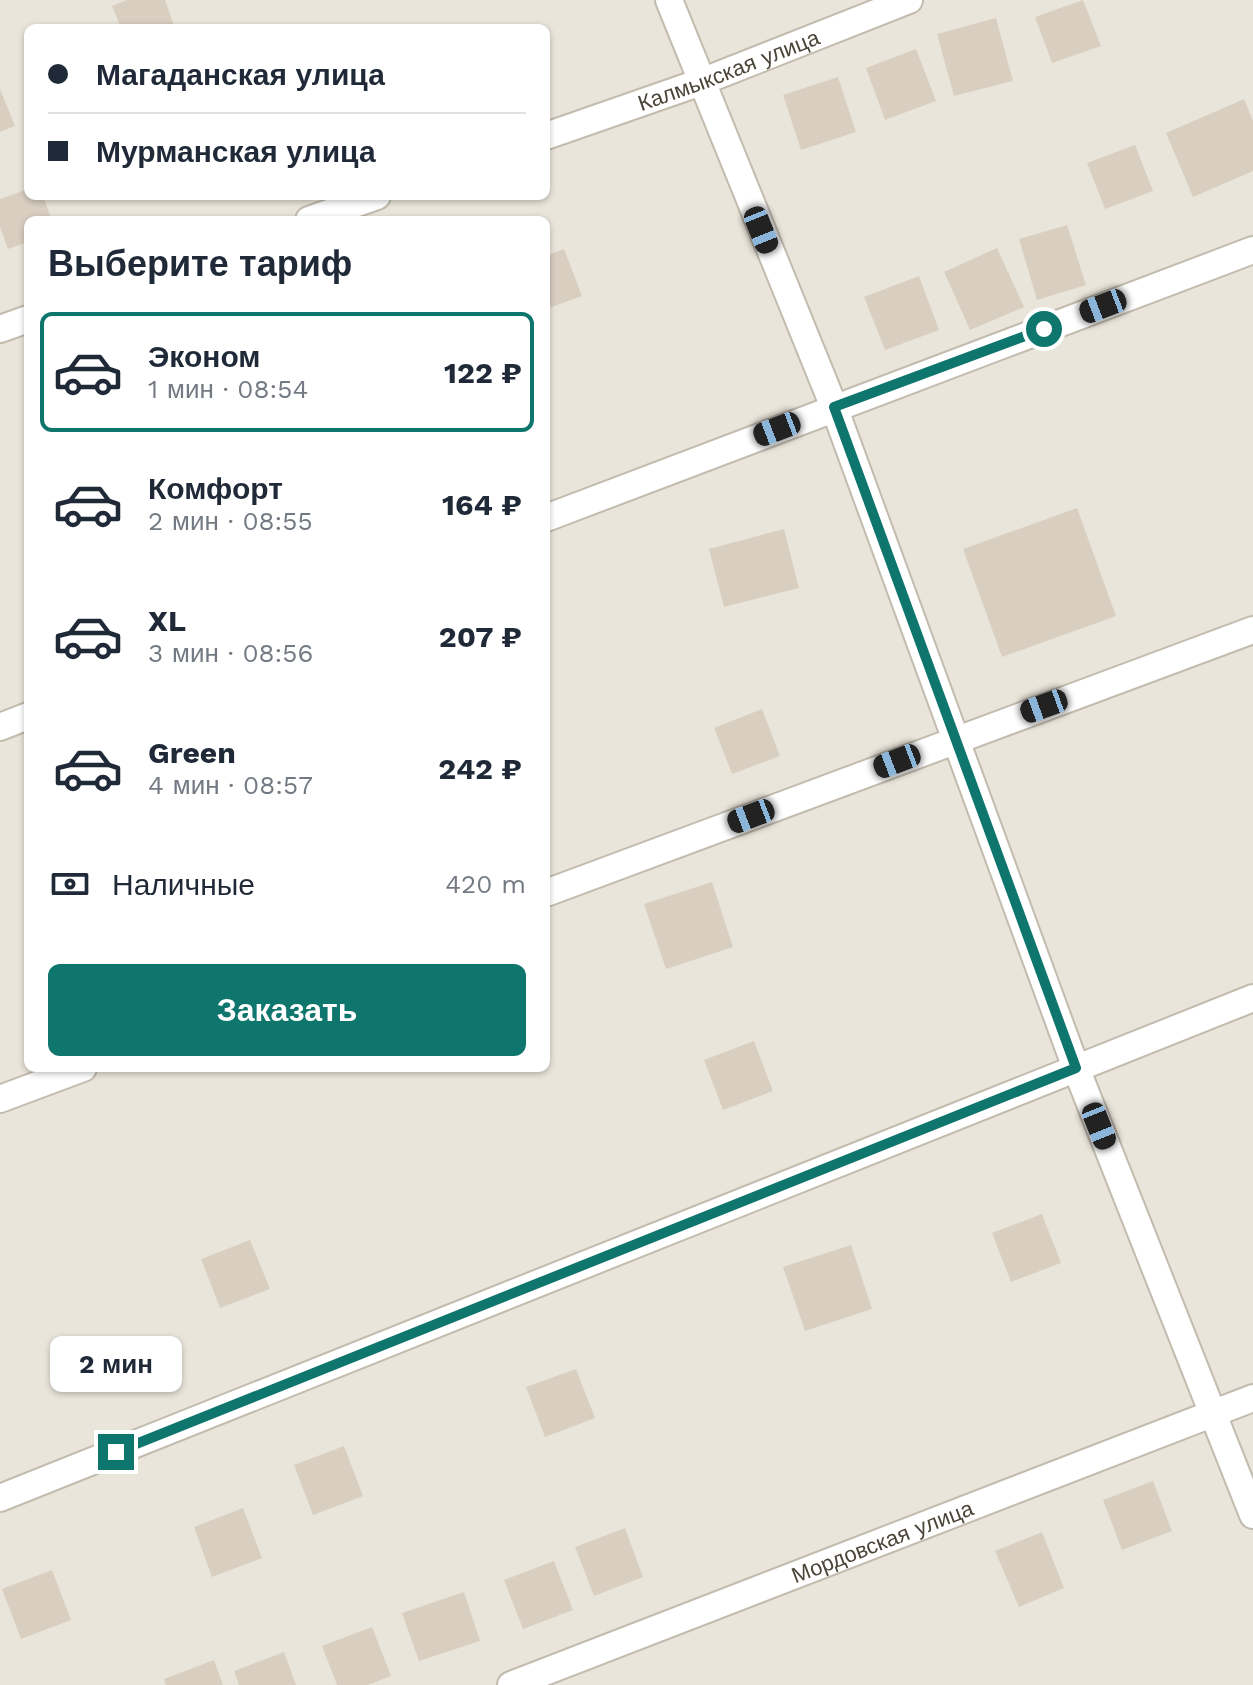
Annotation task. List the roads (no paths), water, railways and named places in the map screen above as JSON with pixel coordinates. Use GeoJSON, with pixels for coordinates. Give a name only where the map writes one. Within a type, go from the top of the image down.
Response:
{"type":"FeatureCollection","features":[{"type":"Feature","properties":{"kind":"street"},"geometry":{"type":"LineString","coordinates":[[669,0],[834,407],[1076,1068],[1253,1515]]}},
{"type":"Feature","properties":{"kind":"street","name":"Калмыкская улица"},"geometry":{"type":"LineString","coordinates":[[550,135],[701,82],[909,0]]}},
{"type":"Feature","properties":{"kind":"street"},"geometry":{"type":"LineString","coordinates":[[320,216],[366,200]]}},
{"type":"Feature","properties":{"kind":"street"},"geometry":{"type":"LineString","coordinates":[[550,516],[1253,250]]}},
{"type":"Feature","properties":{"kind":"street"},"geometry":{"type":"LineString","coordinates":[[0,329],[24,320]]}},
{"type":"Feature","properties":{"kind":"street"},"geometry":{"type":"LineString","coordinates":[[550,891],[1253,630]]}},
{"type":"Feature","properties":{"kind":"street"},"geometry":{"type":"LineString","coordinates":[[0,727],[24,718]]}},
{"type":"Feature","properties":{"kind":"street"},"geometry":{"type":"LineString","coordinates":[[0,1498],[1253,998]]}},
{"type":"Feature","properties":{"kind":"street"},"geometry":{"type":"LineString","coordinates":[[0,1099],[72,1072]]}},
{"type":"Feature","properties":{"kind":"street","name":"Мордовская улица"},"geometry":{"type":"LineString","coordinates":[[511,1685],[1253,1398]]}}]}
